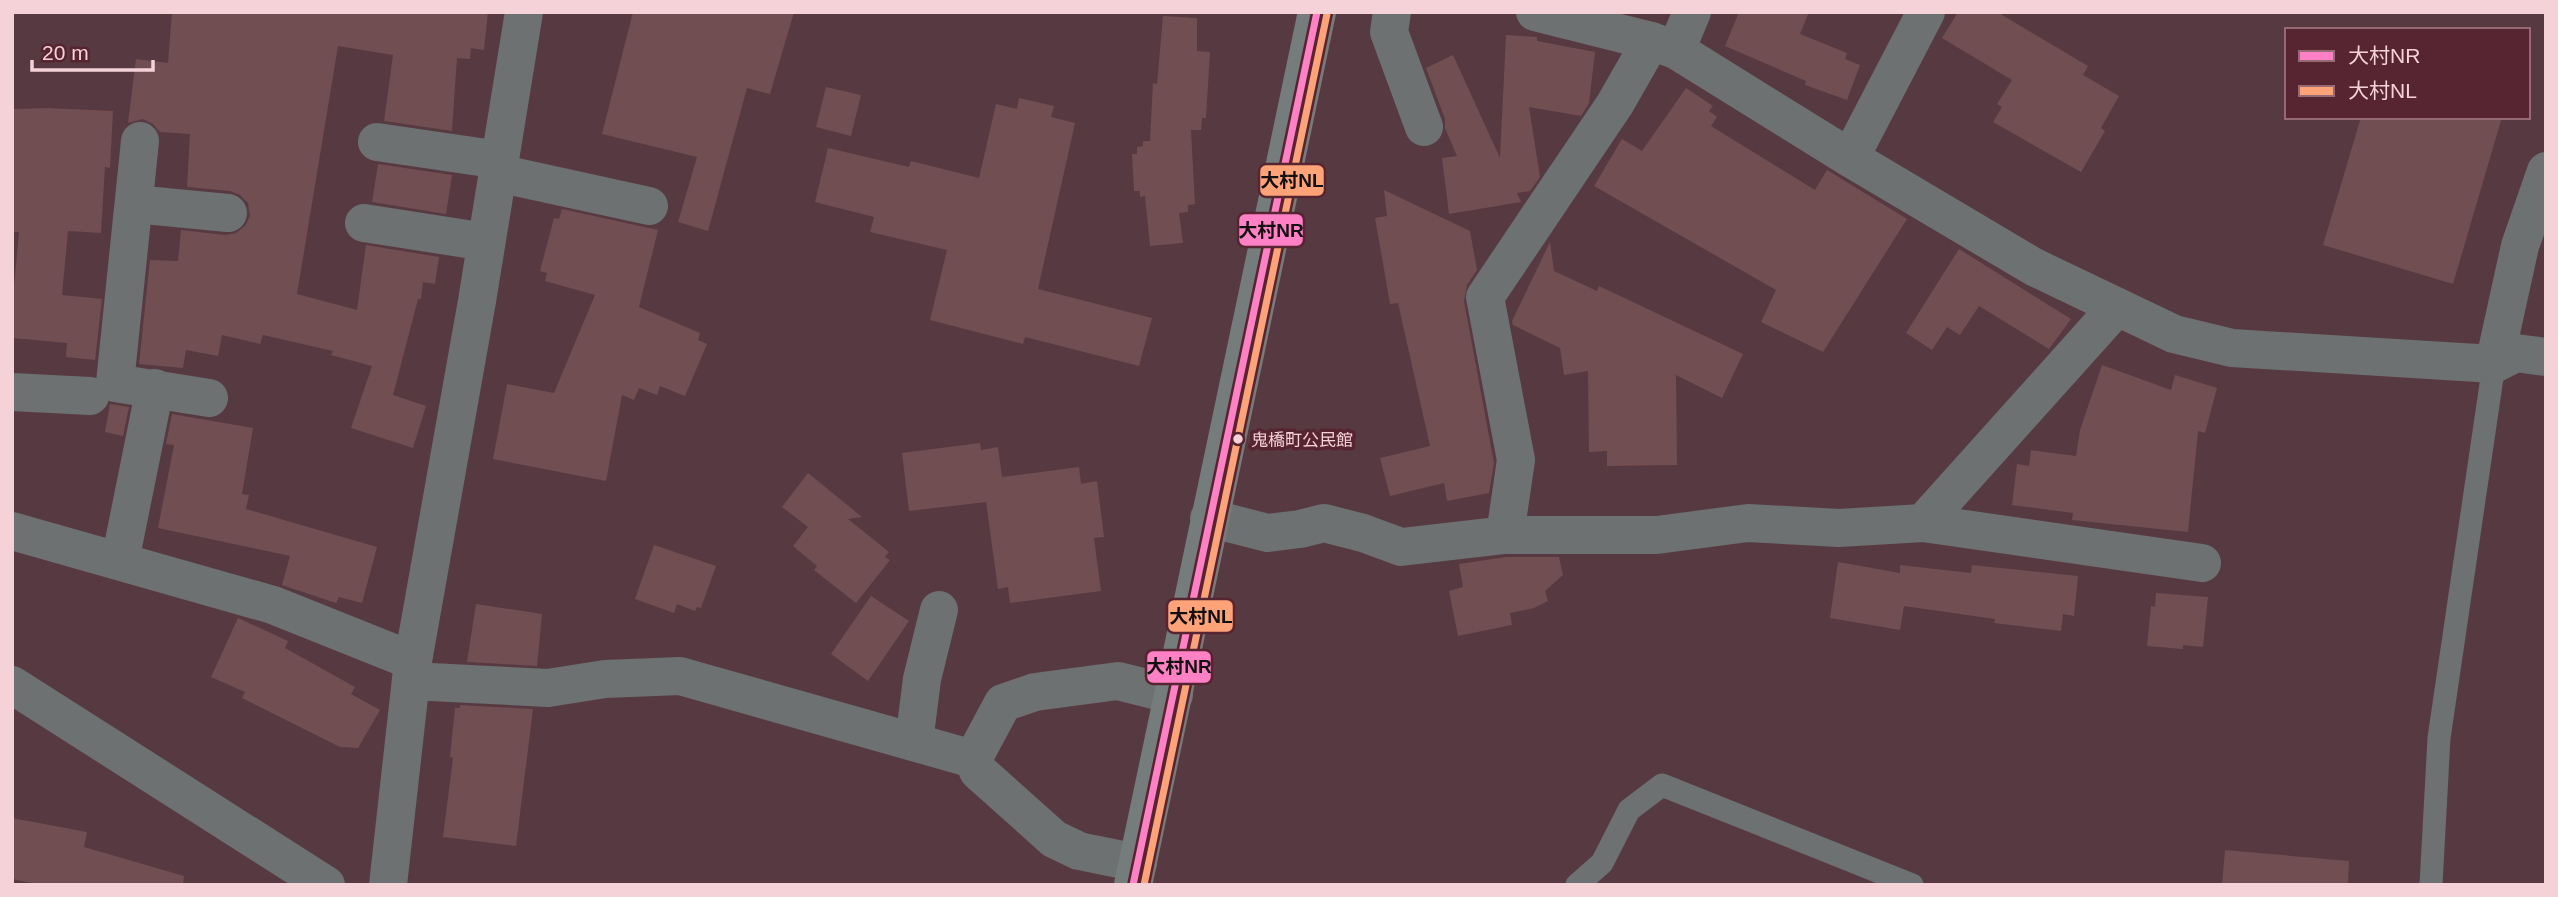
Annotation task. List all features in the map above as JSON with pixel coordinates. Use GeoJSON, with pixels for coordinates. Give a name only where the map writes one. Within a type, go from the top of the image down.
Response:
{"type":"FeatureCollection","features":[{"type":"Feature","properties":{"kind":"main road"},"geometry":{"type":"LineString","coordinates":[[1135,874],[1317,12]]}},
{"type":"Feature","properties":{"kind":"street"},"geometry":{"type":"LineString","coordinates":[[388,885],[412,671],[524,12]]}},
{"type":"Feature","properties":{"kind":"street"},"geometry":{"type":"LineString","coordinates":[[1392,12],[1389,32],[1424,127]]}},
{"type":"Feature","properties":{"kind":"street"},"geometry":{"type":"LineString","coordinates":[[1535,12],[1663,46],[2034,267],[2174,334],[2232,348],[2519,358],[2520,246],[2546,171]]}},
{"type":"Feature","properties":{"kind":"street"},"geometry":{"type":"LineString","coordinates":[[1505,535],[1516,460],[1485,297],[1615,104],[1692,12]]}},
{"type":"Feature","properties":{"kind":"street"},"geometry":{"type":"LineString","coordinates":[[1850,158],[1926,12]]}},
{"type":"Feature","properties":{"kind":"street"},"geometry":{"type":"LineString","coordinates":[[140,141],[116,383],[209,398]]}},
{"type":"Feature","properties":{"kind":"street"},"geometry":{"type":"LineString","coordinates":[[377,142],[498,167],[649,206]]}},
{"type":"Feature","properties":{"kind":"street"},"geometry":{"type":"LineString","coordinates":[[134,204],[228,213]]}},
{"type":"Feature","properties":{"kind":"street"},"geometry":{"type":"LineString","coordinates":[[364,223],[486,242]]}},
{"type":"Feature","properties":{"kind":"street"},"geometry":{"type":"LineString","coordinates":[[1923,523],[2116,308]]}},
{"type":"Feature","properties":{"kind":"street"},"geometry":{"type":"LineString","coordinates":[[120,561],[155,388]]}},
{"type":"Feature","properties":{"kind":"street"},"geometry":{"type":"LineString","coordinates":[[12,392],[90,396]]}},
{"type":"Feature","properties":{"kind":"street"},"geometry":{"type":"LineString","coordinates":[[1209,518],[1268,533],[1324,523],[1401,547],[1505,535],[1657,535],[1748,523],[1839,528],[1923,523],[2202,563]]}},
{"type":"Feature","properties":{"kind":"street"},"geometry":{"type":"LineString","coordinates":[[12,531],[273,605],[412,671],[548,688],[605,680],[680,677],[973,759]]}},
{"type":"Feature","properties":{"kind":"street"},"geometry":{"type":"LineString","coordinates":[[914,742],[922,679],[939,610]]}},
{"type":"Feature","properties":{"kind":"street"},"geometry":{"type":"LineString","coordinates":[[973,759],[1003,703],[1035,692],[1118,681],[1174,695]]}},
{"type":"Feature","properties":{"kind":"street"},"geometry":{"type":"LineString","coordinates":[[12,685],[326,885]]}},
{"type":"Feature","properties":{"kind":"street"},"geometry":{"type":"LineString","coordinates":[[973,759],[978,771],[1054,839],[1135,874]]}},
{"type":"Feature","properties":{"kind":"lane"},"geometry":{"type":"LineString","coordinates":[[2431,885],[2440,738],[2519,358]]}},
{"type":"Feature","properties":{"kind":"lane"},"geometry":{"type":"LineString","coordinates":[[1577,885],[1602,863],[1629,810],[1662,785],[1912,885]]}},
{"type":"Feature","properties":{"kind":"building"},"geometry":{"type":"Polygon","coordinates":[[[172,12],[488,12],[484,50],[471,48],[470,59],[457,58],[452,131],[384,121],[393,55],[338,46],[297,294],[357,310],[366,245],[439,257],[435,284],[423,282],[421,299],[418,299],[393,395],[426,406],[413,448],[351,428],[372,366],[331,355],[333,351],[263,335],[260,344],[222,335],[218,356],[186,350],[183,368],[139,364],[150,260],[178,261],[181,230],[226,235],[236,233],[245,226],[250,216],[248,203],[240,195],[230,191],[187,187],[190,134],[160,132],[153,124],[143,119],[128,123],[136,59],[168,63],[172,12]]]}},
{"type":"Feature","properties":{"kind":"building"},"geometry":{"type":"Polygon","coordinates":[[[633,12],[794,12],[770,94],[747,88],[708,231],[678,222],[697,157],[602,134],[633,12]]]}},
{"type":"Feature","properties":{"kind":"building"},"geometry":{"type":"Polygon","coordinates":[[[1739,12],[1809,12],[1800,34],[1847,53],[1845,59],[1860,65],[1847,100],[1805,85],[1806,81],[1725,46],[1739,12]]]}},
{"type":"Feature","properties":{"kind":"building"},"geometry":{"type":"Polygon","coordinates":[[[1958,12],[1997,12],[2088,66],[2083,75],[2119,96],[2101,128],[2105,131],[2081,172],[1993,122],[2002,107],[1997,104],[2012,80],[1942,38],[1958,12]]]}},
{"type":"Feature","properties":{"kind":"building"},"geometry":{"type":"Polygon","coordinates":[[[1163,16],[1197,18],[1197,51],[1210,52],[1206,118],[1202,118],[1201,130],[1191,130],[1195,204],[1188,205],[1188,212],[1179,213],[1183,243],[1150,246],[1145,196],[1140,197],[1140,191],[1134,191],[1132,154],[1137,154],[1137,147],[1143,146],[1143,141],[1150,141],[1153,83],[1157,84],[1163,16]]]}},
{"type":"Feature","properties":{"kind":"building"},"geometry":{"type":"Polygon","coordinates":[[[1506,35],[1537,37],[1537,41],[1595,52],[1589,103],[1581,116],[1529,107],[1540,177],[1530,191],[1517,193],[1521,202],[1449,214],[1442,158],[1457,156],[1426,68],[1453,55],[1500,158],[1506,35]]]}},
{"type":"Feature","properties":{"kind":"building"},"geometry":{"type":"Polygon","coordinates":[[[826,87],[861,95],[851,136],[816,127],[826,87]]]}},
{"type":"Feature","properties":{"kind":"building"},"geometry":{"type":"Polygon","coordinates":[[[1686,88],[1713,106],[1709,111],[1717,117],[1711,126],[1815,190],[1827,170],[1907,219],[1823,352],[1761,322],[1776,290],[1594,186],[1622,139],[1642,151],[1686,88]]]}},
{"type":"Feature","properties":{"kind":"building"},"geometry":{"type":"Polygon","coordinates":[[[1019,98],[1054,106],[1051,117],[1075,123],[1038,289],[1152,318],[1139,366],[1025,337],[1023,344],[930,320],[947,250],[870,232],[874,217],[815,202],[828,148],[909,167],[911,161],[979,178],[996,104],[1017,109],[1019,98]]]}},
{"type":"Feature","properties":{"kind":"building"},"geometry":{"type":"Polygon","coordinates":[[[12,109],[113,111],[110,168],[105,167],[101,233],[68,231],[62,295],[102,299],[95,360],[66,357],[67,343],[12,338],[19,232],[12,232],[12,109]]]}},
{"type":"Feature","properties":{"kind":"building"},"geometry":{"type":"Polygon","coordinates":[[[2360,119],[2501,119],[2453,284],[2323,245],[2360,119]]]}},
{"type":"Feature","properties":{"kind":"building"},"geometry":{"type":"Polygon","coordinates":[[[378,164],[452,175],[446,214],[372,202],[378,164]]]}},
{"type":"Feature","properties":{"kind":"building"},"geometry":{"type":"Polygon","coordinates":[[[1384,190],[1470,231],[1477,270],[1467,285],[1464,301],[1494,463],[1489,493],[1447,501],[1444,483],[1390,496],[1380,458],[1430,446],[1398,303],[1390,304],[1375,218],[1387,216],[1384,190]]]}},
{"type":"Feature","properties":{"kind":"building"},"geometry":{"type":"Polygon","coordinates":[[[562,209],[658,230],[639,307],[700,333],[698,340],[707,344],[685,396],[660,386],[657,395],[639,388],[634,400],[622,395],[606,481],[493,459],[507,384],[554,393],[595,295],[545,281],[547,273],[540,271],[554,218],[559,219],[562,209]]]}},
{"type":"Feature","properties":{"kind":"building"},"geometry":{"type":"Polygon","coordinates":[[[1550,242],[1554,271],[1597,291],[1599,286],[1743,354],[1722,398],[1676,375],[1677,465],[1607,466],[1607,451],[1589,452],[1588,371],[1564,375],[1560,348],[1513,325],[1512,321],[1550,242]]]}},
{"type":"Feature","properties":{"kind":"building"},"geometry":{"type":"Polygon","coordinates":[[[1959,249],[2071,319],[2049,349],[1979,306],[1960,335],[1947,327],[1932,350],[1906,333],[1959,249]]]}},
{"type":"Feature","properties":{"kind":"building"},"geometry":{"type":"Polygon","coordinates":[[[2102,365],[2171,390],[2175,375],[2217,388],[2205,433],[2198,431],[2188,532],[2072,520],[2073,513],[2012,505],[2017,464],[2029,466],[2031,450],[2076,456],[2080,430],[2102,365]]]}},
{"type":"Feature","properties":{"kind":"building"},"geometry":{"type":"Polygon","coordinates":[[[110,404],[129,407],[123,436],[105,432],[110,404]]]}},
{"type":"Feature","properties":{"kind":"building"},"geometry":{"type":"Polygon","coordinates":[[[172,414],[253,428],[242,494],[249,495],[246,509],[377,547],[362,603],[339,597],[336,603],[282,585],[290,556],[158,528],[174,445],[166,444],[172,414]]]}},
{"type":"Feature","properties":{"kind":"building"},"geometry":{"type":"Polygon","coordinates":[[[980,443],[981,450],[998,447],[1002,477],[1079,467],[1081,484],[1097,481],[1104,537],[1094,538],[1101,591],[1010,603],[1008,587],[998,589],[986,502],[909,511],[902,453],[980,443]]]}},
{"type":"Feature","properties":{"kind":"building"},"geometry":{"type":"Polygon","coordinates":[[[808,473],[862,517],[848,519],[889,552],[885,557],[890,560],[856,603],[814,570],[817,566],[793,546],[808,527],[782,507],[808,473]]]}},
{"type":"Feature","properties":{"kind":"building"},"geometry":{"type":"Polygon","coordinates":[[[654,545],[716,566],[701,608],[697,607],[695,611],[677,604],[674,613],[635,599],[654,545]]]}},
{"type":"Feature","properties":{"kind":"building"},"geometry":{"type":"Polygon","coordinates":[[[1506,557],[1559,557],[1563,575],[1545,591],[1548,601],[1534,608],[1510,613],[1512,625],[1458,636],[1449,591],[1463,587],[1459,564],[1506,557]]]}},
{"type":"Feature","properties":{"kind":"building"},"geometry":{"type":"Polygon","coordinates":[[[1838,562],[1900,573],[1900,565],[1971,573],[1972,565],[2078,576],[2074,616],[2063,614],[2061,631],[1994,623],[1995,619],[1904,606],[1900,630],[1830,618],[1838,562]]]}},
{"type":"Feature","properties":{"kind":"building"},"geometry":{"type":"Polygon","coordinates":[[[2156,593],[2208,597],[2203,647],[2183,645],[2183,649],[2147,646],[2151,606],[2155,607],[2156,593]]]}},
{"type":"Feature","properties":{"kind":"building"},"geometry":{"type":"Polygon","coordinates":[[[871,596],[909,621],[868,681],[831,654],[871,596]]]}},
{"type":"Feature","properties":{"kind":"building"},"geometry":{"type":"Polygon","coordinates":[[[476,604],[542,614],[537,666],[467,662],[476,604]]]}},
{"type":"Feature","properties":{"kind":"building"},"geometry":{"type":"Polygon","coordinates":[[[238,618],[288,641],[285,648],[355,687],[351,694],[380,710],[358,748],[340,747],[242,698],[245,692],[211,677],[238,618]]]}},
{"type":"Feature","properties":{"kind":"building"},"geometry":{"type":"Polygon","coordinates":[[[460,705],[533,709],[516,846],[443,837],[453,758],[450,757],[455,708],[460,708],[460,705]]]}},
{"type":"Feature","properties":{"kind":"building"},"geometry":{"type":"Polygon","coordinates":[[[12,818],[87,832],[84,847],[184,876],[183,885],[43,885],[12,879],[12,818]]]}},
{"type":"Feature","properties":{"kind":"building"},"geometry":{"type":"Polygon","coordinates":[[[2225,850],[2349,861],[2348,885],[2222,885],[2225,850]]]}},
{"type":"Feature","properties":{"kind":"transit line","name":"大村NR"},"geometry":{"type":"LineString","coordinates":[[1133,885],[1317,12]]}},
{"type":"Feature","properties":{"kind":"transit line","name":"大村NL"},"geometry":{"type":"LineString","coordinates":[[1144,885],[1327,14]]}},
{"type":"Feature","properties":{"kind":"place","name":"鬼橋町公民館"},"geometry":{"type":"Point","coordinates":[1238,439]}}]}
